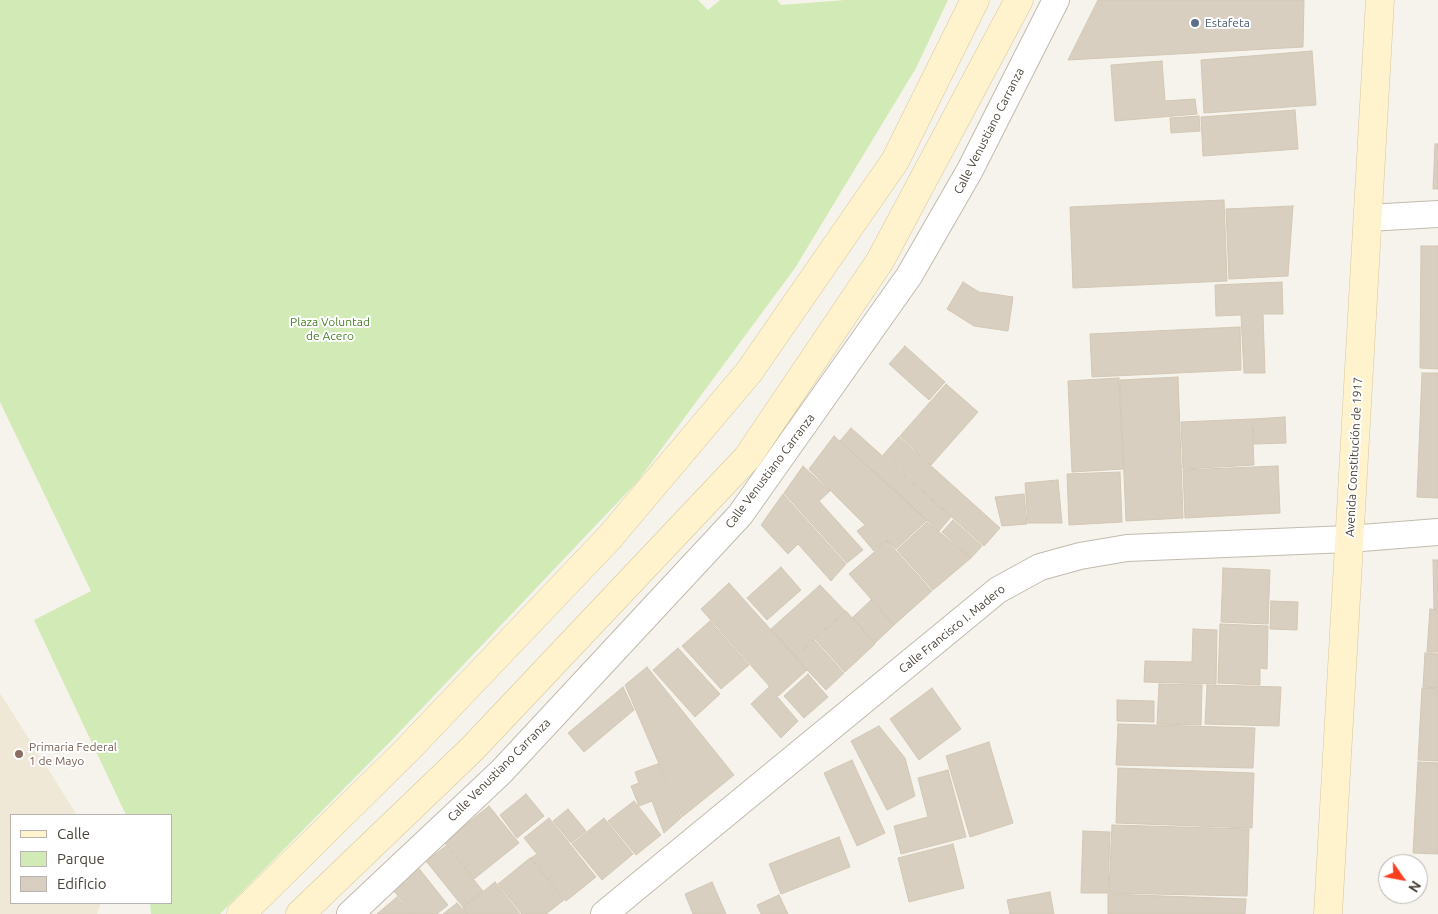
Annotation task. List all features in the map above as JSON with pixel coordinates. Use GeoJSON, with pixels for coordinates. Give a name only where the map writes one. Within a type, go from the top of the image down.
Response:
{"type":"FeatureCollection","features":[{"type":"Feature","properties":{"kind":"main road"},"geometry":{"type":"LineString","coordinates":[[241,914],[408,749],[609,538],[749,372],[895,161],[975,0]]}},
{"type":"Feature","properties":{"kind":"main road"},"geometry":{"type":"LineString","coordinates":[[300,914],[472,749],[747,458],[880,261],[1019,0]]}},
{"type":"Feature","properties":{"kind":"main road","name":"Avenida Constitución de 1917"},"geometry":{"type":"LineString","coordinates":[[1328,914],[1380,0]]}},
{"type":"Feature","properties":{"kind":"street","name":"Calle Venustiano Carranza"},"geometry":{"type":"LineString","coordinates":[[350,914],[501,772],[740,515],[910,276],[970,170],[1056,0]]}},
{"type":"Feature","properties":{"kind":"street"},"geometry":{"type":"LineString","coordinates":[[1368,218],[1438,214]]}},
{"type":"Feature","properties":{"kind":"street","name":"Calle Francisco I. Madero"},"geometry":{"type":"LineString","coordinates":[[604,914],[998,590],[1040,567],[1080,556],[1127,548],[1349,539],[1438,532]]}},
{"type":"Feature","properties":{"kind":"shaded area","name":"Primaria Federal 1 de Mayo"},"geometry":{"type":"Polygon","coordinates":[[[0,693],[76,814],[10,814],[10,904],[101,904],[97,914],[0,914],[0,693]]]}},
{"type":"Feature","properties":{"kind":"green space","name":"Plaza Voluntad de Acero"},"geometry":{"type":"Polygon","coordinates":[[[0,0],[698,0],[708,10],[720,0],[777,0],[781,5],[845,0],[948,0],[916,68],[795,268],[637,482],[388,744],[220,914],[151,914],[150,904],[172,904],[172,814],[126,814],[34,620],[91,591],[0,402],[0,0]]]}},
{"type":"Feature","properties":{"kind":"building","name":"Estafeta"},"geometry":{"type":"Polygon","coordinates":[[[1098,0],[1304,0],[1303,47],[1068,60],[1098,0]]]}},
{"type":"Feature","properties":{"kind":"building"},"geometry":{"type":"Polygon","coordinates":[[[1312,51],[1316,105],[1204,113],[1201,60],[1312,51]]]}},
{"type":"Feature","properties":{"kind":"building"},"geometry":{"type":"Polygon","coordinates":[[[1162,61],[1165,101],[1195,99],[1197,114],[1115,121],[1111,65],[1162,61]]]}},
{"type":"Feature","properties":{"kind":"building"},"geometry":{"type":"Polygon","coordinates":[[[1295,110],[1298,149],[1203,156],[1201,117],[1295,110]]]}},
{"type":"Feature","properties":{"kind":"building"},"geometry":{"type":"Polygon","coordinates":[[[1199,116],[1200,131],[1171,133],[1170,118],[1199,116]]]}},
{"type":"Feature","properties":{"kind":"building"},"geometry":{"type":"Polygon","coordinates":[[[1435,144],[1438,144],[1438,189],[1433,189],[1435,144]]]}},
{"type":"Feature","properties":{"kind":"building"},"geometry":{"type":"Polygon","coordinates":[[[1224,200],[1227,281],[1073,288],[1070,207],[1224,200]]]}},
{"type":"Feature","properties":{"kind":"building"},"geometry":{"type":"Polygon","coordinates":[[[1293,206],[1288,276],[1229,279],[1226,209],[1293,206]]]}},
{"type":"Feature","properties":{"kind":"building"},"geometry":{"type":"Polygon","coordinates":[[[1421,246],[1438,246],[1438,369],[1420,368],[1421,246]]]}},
{"type":"Feature","properties":{"kind":"building"},"geometry":{"type":"Polygon","coordinates":[[[963,282],[979,292],[1013,297],[1008,331],[974,326],[947,309],[963,282]]]}},
{"type":"Feature","properties":{"kind":"building"},"geometry":{"type":"Polygon","coordinates":[[[1282,282],[1283,314],[1263,314],[1265,373],[1244,373],[1241,315],[1216,316],[1215,285],[1282,282]]]}},
{"type":"Feature","properties":{"kind":"building"},"geometry":{"type":"Polygon","coordinates":[[[1240,327],[1241,370],[1092,377],[1090,334],[1240,327]]]}},
{"type":"Feature","properties":{"kind":"building"},"geometry":{"type":"Polygon","coordinates":[[[905,346],[945,382],[929,400],[889,364],[905,346]]]}},
{"type":"Feature","properties":{"kind":"building"},"geometry":{"type":"Polygon","coordinates":[[[1422,373],[1438,373],[1438,498],[1417,497],[1422,373]]]}},
{"type":"Feature","properties":{"kind":"building"},"geometry":{"type":"Polygon","coordinates":[[[1178,377],[1183,518],[1126,521],[1120,380],[1178,377]]]}},
{"type":"Feature","properties":{"kind":"building"},"geometry":{"type":"Polygon","coordinates":[[[1119,378],[1123,469],[1072,472],[1068,381],[1119,378]]]}},
{"type":"Feature","properties":{"kind":"building"},"geometry":{"type":"Polygon","coordinates":[[[946,384],[978,412],[931,465],[900,436],[946,384]]]}},
{"type":"Feature","properties":{"kind":"building"},"geometry":{"type":"Polygon","coordinates":[[[1285,417],[1286,443],[1254,444],[1253,419],[1285,417]]]}},
{"type":"Feature","properties":{"kind":"building"},"geometry":{"type":"Polygon","coordinates":[[[1252,419],[1254,465],[1183,469],[1181,422],[1252,419]]]}},
{"type":"Feature","properties":{"kind":"building"},"geometry":{"type":"Polygon","coordinates":[[[851,428],[951,517],[939,531],[840,441],[851,428]]]}},
{"type":"Feature","properties":{"kind":"building"},"geometry":{"type":"Polygon","coordinates":[[[834,436],[927,520],[896,549],[887,540],[874,551],[857,531],[865,525],[809,469],[834,436]]]}},
{"type":"Feature","properties":{"kind":"building"},"geometry":{"type":"Polygon","coordinates":[[[899,437],[1000,528],[984,546],[883,455],[899,437]]]}},
{"type":"Feature","properties":{"kind":"building"},"geometry":{"type":"Polygon","coordinates":[[[803,466],[830,491],[819,501],[863,550],[847,563],[784,493],[803,466]]]}},
{"type":"Feature","properties":{"kind":"building"},"geometry":{"type":"Polygon","coordinates":[[[1278,466],[1280,513],[1185,518],[1183,470],[1278,466]]]}},
{"type":"Feature","properties":{"kind":"building"},"geometry":{"type":"Polygon","coordinates":[[[1120,472],[1122,522],[1069,525],[1067,474],[1120,472]]]}},
{"type":"Feature","properties":{"kind":"building"},"geometry":{"type":"Polygon","coordinates":[[[1058,480],[1062,523],[1028,523],[1025,483],[1058,480]]]}},
{"type":"Feature","properties":{"kind":"building"},"geometry":{"type":"Polygon","coordinates":[[[783,494],[846,564],[831,581],[798,544],[788,554],[761,525],[783,494]]]}},
{"type":"Feature","properties":{"kind":"building"},"geometry":{"type":"Polygon","coordinates":[[[1024,494],[1027,524],[1002,526],[995,497],[1024,494]]]}},
{"type":"Feature","properties":{"kind":"building"},"geometry":{"type":"Polygon","coordinates":[[[953,520],[982,546],[971,558],[942,532],[953,520]]]}},
{"type":"Feature","properties":{"kind":"building"},"geometry":{"type":"Polygon","coordinates":[[[927,522],[971,558],[933,590],[897,550],[927,522]]]}},
{"type":"Feature","properties":{"kind":"building"},"geometry":{"type":"Polygon","coordinates":[[[887,541],[932,591],[894,625],[849,574],[887,541]]]}},
{"type":"Feature","properties":{"kind":"building"},"geometry":{"type":"Polygon","coordinates":[[[1433,560],[1438,560],[1438,609],[1434,609],[1433,560]]]}},
{"type":"Feature","properties":{"kind":"building"},"geometry":{"type":"Polygon","coordinates":[[[781,567],[801,590],[767,620],[747,598],[781,567]]]}},
{"type":"Feature","properties":{"kind":"building"},"geometry":{"type":"Polygon","coordinates":[[[1223,568],[1270,570],[1268,624],[1221,622],[1223,568]]]}},
{"type":"Feature","properties":{"kind":"building"},"geometry":{"type":"Polygon","coordinates":[[[729,583],[807,670],[778,696],[701,609],[729,583]]]}},
{"type":"Feature","properties":{"kind":"building"},"geometry":{"type":"Polygon","coordinates":[[[820,585],[845,611],[795,656],[771,629],[820,585]]]}},
{"type":"Feature","properties":{"kind":"building"},"geometry":{"type":"Polygon","coordinates":[[[871,600],[894,625],[875,643],[852,618],[871,600]]]}},
{"type":"Feature","properties":{"kind":"building"},"geometry":{"type":"Polygon","coordinates":[[[1271,601],[1298,602],[1297,630],[1270,629],[1271,601]]]}},
{"type":"Feature","properties":{"kind":"building"},"geometry":{"type":"Polygon","coordinates":[[[1430,609],[1438,610],[1438,652],[1427,652],[1430,609]]]}},
{"type":"Feature","properties":{"kind":"building"},"geometry":{"type":"Polygon","coordinates":[[[846,611],[875,644],[845,672],[815,639],[846,611]]]}},
{"type":"Feature","properties":{"kind":"building"},"geometry":{"type":"Polygon","coordinates":[[[710,621],[749,665],[721,689],[682,646],[710,621]]]}},
{"type":"Feature","properties":{"kind":"building"},"geometry":{"type":"Polygon","coordinates":[[[1220,624],[1268,626],[1267,669],[1260,668],[1260,685],[1218,683],[1220,624]]]}},
{"type":"Feature","properties":{"kind":"building"},"geometry":{"type":"Polygon","coordinates":[[[1193,629],[1217,630],[1216,684],[1144,682],[1145,661],[1192,662],[1193,629]]]}},
{"type":"Feature","properties":{"kind":"building"},"geometry":{"type":"Polygon","coordinates":[[[814,640],[844,673],[826,690],[795,657],[814,640]]]}},
{"type":"Feature","properties":{"kind":"building"},"geometry":{"type":"Polygon","coordinates":[[[678,648],[720,694],[695,717],[653,670],[678,648]]]}},
{"type":"Feature","properties":{"kind":"building"},"geometry":{"type":"Polygon","coordinates":[[[1425,653],[1438,654],[1438,688],[1423,687],[1425,653]]]}},
{"type":"Feature","properties":{"kind":"building"},"geometry":{"type":"Polygon","coordinates":[[[647,667],[734,775],[682,817],[625,685],[647,667]]]}},
{"type":"Feature","properties":{"kind":"building"},"geometry":{"type":"Polygon","coordinates":[[[808,674],[828,697],[804,718],[784,696],[808,674]]]}},
{"type":"Feature","properties":{"kind":"building"},"geometry":{"type":"Polygon","coordinates":[[[1159,684],[1202,685],[1201,725],[1157,724],[1159,684]]]}},
{"type":"Feature","properties":{"kind":"building"},"geometry":{"type":"Polygon","coordinates":[[[1207,685],[1281,687],[1279,726],[1205,724],[1207,685]]]}},
{"type":"Feature","properties":{"kind":"building"},"geometry":{"type":"Polygon","coordinates":[[[623,687],[634,710],[584,752],[568,733],[623,687]]]}},
{"type":"Feature","properties":{"kind":"building"},"geometry":{"type":"Polygon","coordinates":[[[769,687],[798,721],[781,738],[751,704],[769,687]]]}},
{"type":"Feature","properties":{"kind":"building"},"geometry":{"type":"Polygon","coordinates":[[[932,688],[961,729],[919,760],[890,719],[932,688]]]}},
{"type":"Feature","properties":{"kind":"building"},"geometry":{"type":"Polygon","coordinates":[[[1422,688],[1438,689],[1438,761],[1418,760],[1422,688]]]}},
{"type":"Feature","properties":{"kind":"building"},"geometry":{"type":"Polygon","coordinates":[[[1117,700],[1154,701],[1154,722],[1117,721],[1117,700]]]}},
{"type":"Feature","properties":{"kind":"building"},"geometry":{"type":"Polygon","coordinates":[[[1118,724],[1255,728],[1253,768],[1116,765],[1118,724]]]}},
{"type":"Feature","properties":{"kind":"building"},"geometry":{"type":"Polygon","coordinates":[[[879,726],[905,758],[915,796],[887,810],[851,741],[879,726]]]}},
{"type":"Feature","properties":{"kind":"building"},"geometry":{"type":"Polygon","coordinates":[[[989,742],[1013,823],[970,837],[946,756],[989,742]]]}},
{"type":"Feature","properties":{"kind":"building"},"geometry":{"type":"Polygon","coordinates":[[[852,760],[885,833],[857,846],[824,773],[852,760]]]}},
{"type":"Feature","properties":{"kind":"building"},"geometry":{"type":"Polygon","coordinates":[[[1418,762],[1438,763],[1438,854],[1413,853],[1418,762]]]}},
{"type":"Feature","properties":{"kind":"building"},"geometry":{"type":"Polygon","coordinates":[[[658,764],[681,818],[664,833],[652,801],[639,806],[631,786],[639,783],[635,772],[658,764]]]}},
{"type":"Feature","properties":{"kind":"building"},"geometry":{"type":"Polygon","coordinates":[[[1118,768],[1254,773],[1252,828],[1116,823],[1118,768]]]}},
{"type":"Feature","properties":{"kind":"building"},"geometry":{"type":"Polygon","coordinates":[[[948,770],[966,837],[901,854],[894,826],[928,817],[918,778],[948,770]]]}},
{"type":"Feature","properties":{"kind":"building"},"geometry":{"type":"Polygon","coordinates":[[[526,794],[544,816],[517,838],[500,815],[526,794]]]}},
{"type":"Feature","properties":{"kind":"building"},"geometry":{"type":"Polygon","coordinates":[[[634,801],[661,835],[636,855],[608,821],[634,801]]]}},
{"type":"Feature","properties":{"kind":"building"},"geometry":{"type":"Polygon","coordinates":[[[489,806],[519,843],[474,879],[444,842],[489,806]]]}},
{"type":"Feature","properties":{"kind":"building"},"geometry":{"type":"Polygon","coordinates":[[[568,809],[586,831],[571,843],[553,821],[568,809]]]}},
{"type":"Feature","properties":{"kind":"building"},"geometry":{"type":"Polygon","coordinates":[[[549,818],[596,877],[566,901],[531,858],[537,854],[524,838],[549,818]]]}},
{"type":"Feature","properties":{"kind":"building"},"geometry":{"type":"Polygon","coordinates":[[[604,818],[633,854],[602,880],[572,844],[604,818]]]}},
{"type":"Feature","properties":{"kind":"building"},"geometry":{"type":"Polygon","coordinates":[[[1112,825],[1249,829],[1247,896],[1109,893],[1112,825]]]}},
{"type":"Feature","properties":{"kind":"building"},"geometry":{"type":"Polygon","coordinates":[[[1083,831],[1110,832],[1108,893],[1081,893],[1083,831]]]}},
{"type":"Feature","properties":{"kind":"building"},"geometry":{"type":"Polygon","coordinates":[[[839,837],[850,867],[781,894],[769,864],[839,837]]]}},
{"type":"Feature","properties":{"kind":"building"},"geometry":{"type":"Polygon","coordinates":[[[953,844],[964,888],[909,902],[898,858],[953,844]]]}},
{"type":"Feature","properties":{"kind":"building"},"geometry":{"type":"Polygon","coordinates":[[[446,846],[483,891],[463,907],[426,861],[446,846]]]}},
{"type":"Feature","properties":{"kind":"building"},"geometry":{"type":"Polygon","coordinates":[[[530,858],[564,900],[546,914],[522,914],[498,884],[530,858]]]}},
{"type":"Feature","properties":{"kind":"building"},"geometry":{"type":"Polygon","coordinates":[[[417,866],[448,905],[437,914],[412,914],[391,887],[417,866]]]}},
{"type":"Feature","properties":{"kind":"building"},"geometry":{"type":"Polygon","coordinates":[[[495,882],[520,914],[467,914],[463,908],[495,882]]]}},
{"type":"Feature","properties":{"kind":"building"},"geometry":{"type":"Polygon","coordinates":[[[712,882],[726,914],[693,914],[685,894],[712,882]]]}},
{"type":"Feature","properties":{"kind":"building"},"geometry":{"type":"Polygon","coordinates":[[[1050,892],[1054,914],[1010,914],[1007,900],[1050,892]]]}},
{"type":"Feature","properties":{"kind":"building"},"geometry":{"type":"Polygon","coordinates":[[[1108,894],[1246,899],[1245,914],[1108,914],[1108,894]]]}},
{"type":"Feature","properties":{"kind":"building"},"geometry":{"type":"Polygon","coordinates":[[[779,895],[788,914],[761,914],[757,905],[779,895]]]}},
{"type":"Feature","properties":{"kind":"building"},"geometry":{"type":"Polygon","coordinates":[[[397,897],[411,914],[377,914],[397,897]]]}},
{"type":"Feature","properties":{"kind":"building"},"geometry":{"type":"Polygon","coordinates":[[[457,903],[467,914],[443,914],[457,903]]]}},
{"type":"Feature","properties":{"kind":"place","name":"Estafeta"},"geometry":{"type":"Point","coordinates":[1195,23]}},
{"type":"Feature","properties":{"kind":"place","name":"Primaria Federal 1 de Mayo"},"geometry":{"type":"Point","coordinates":[19,754]}}]}
